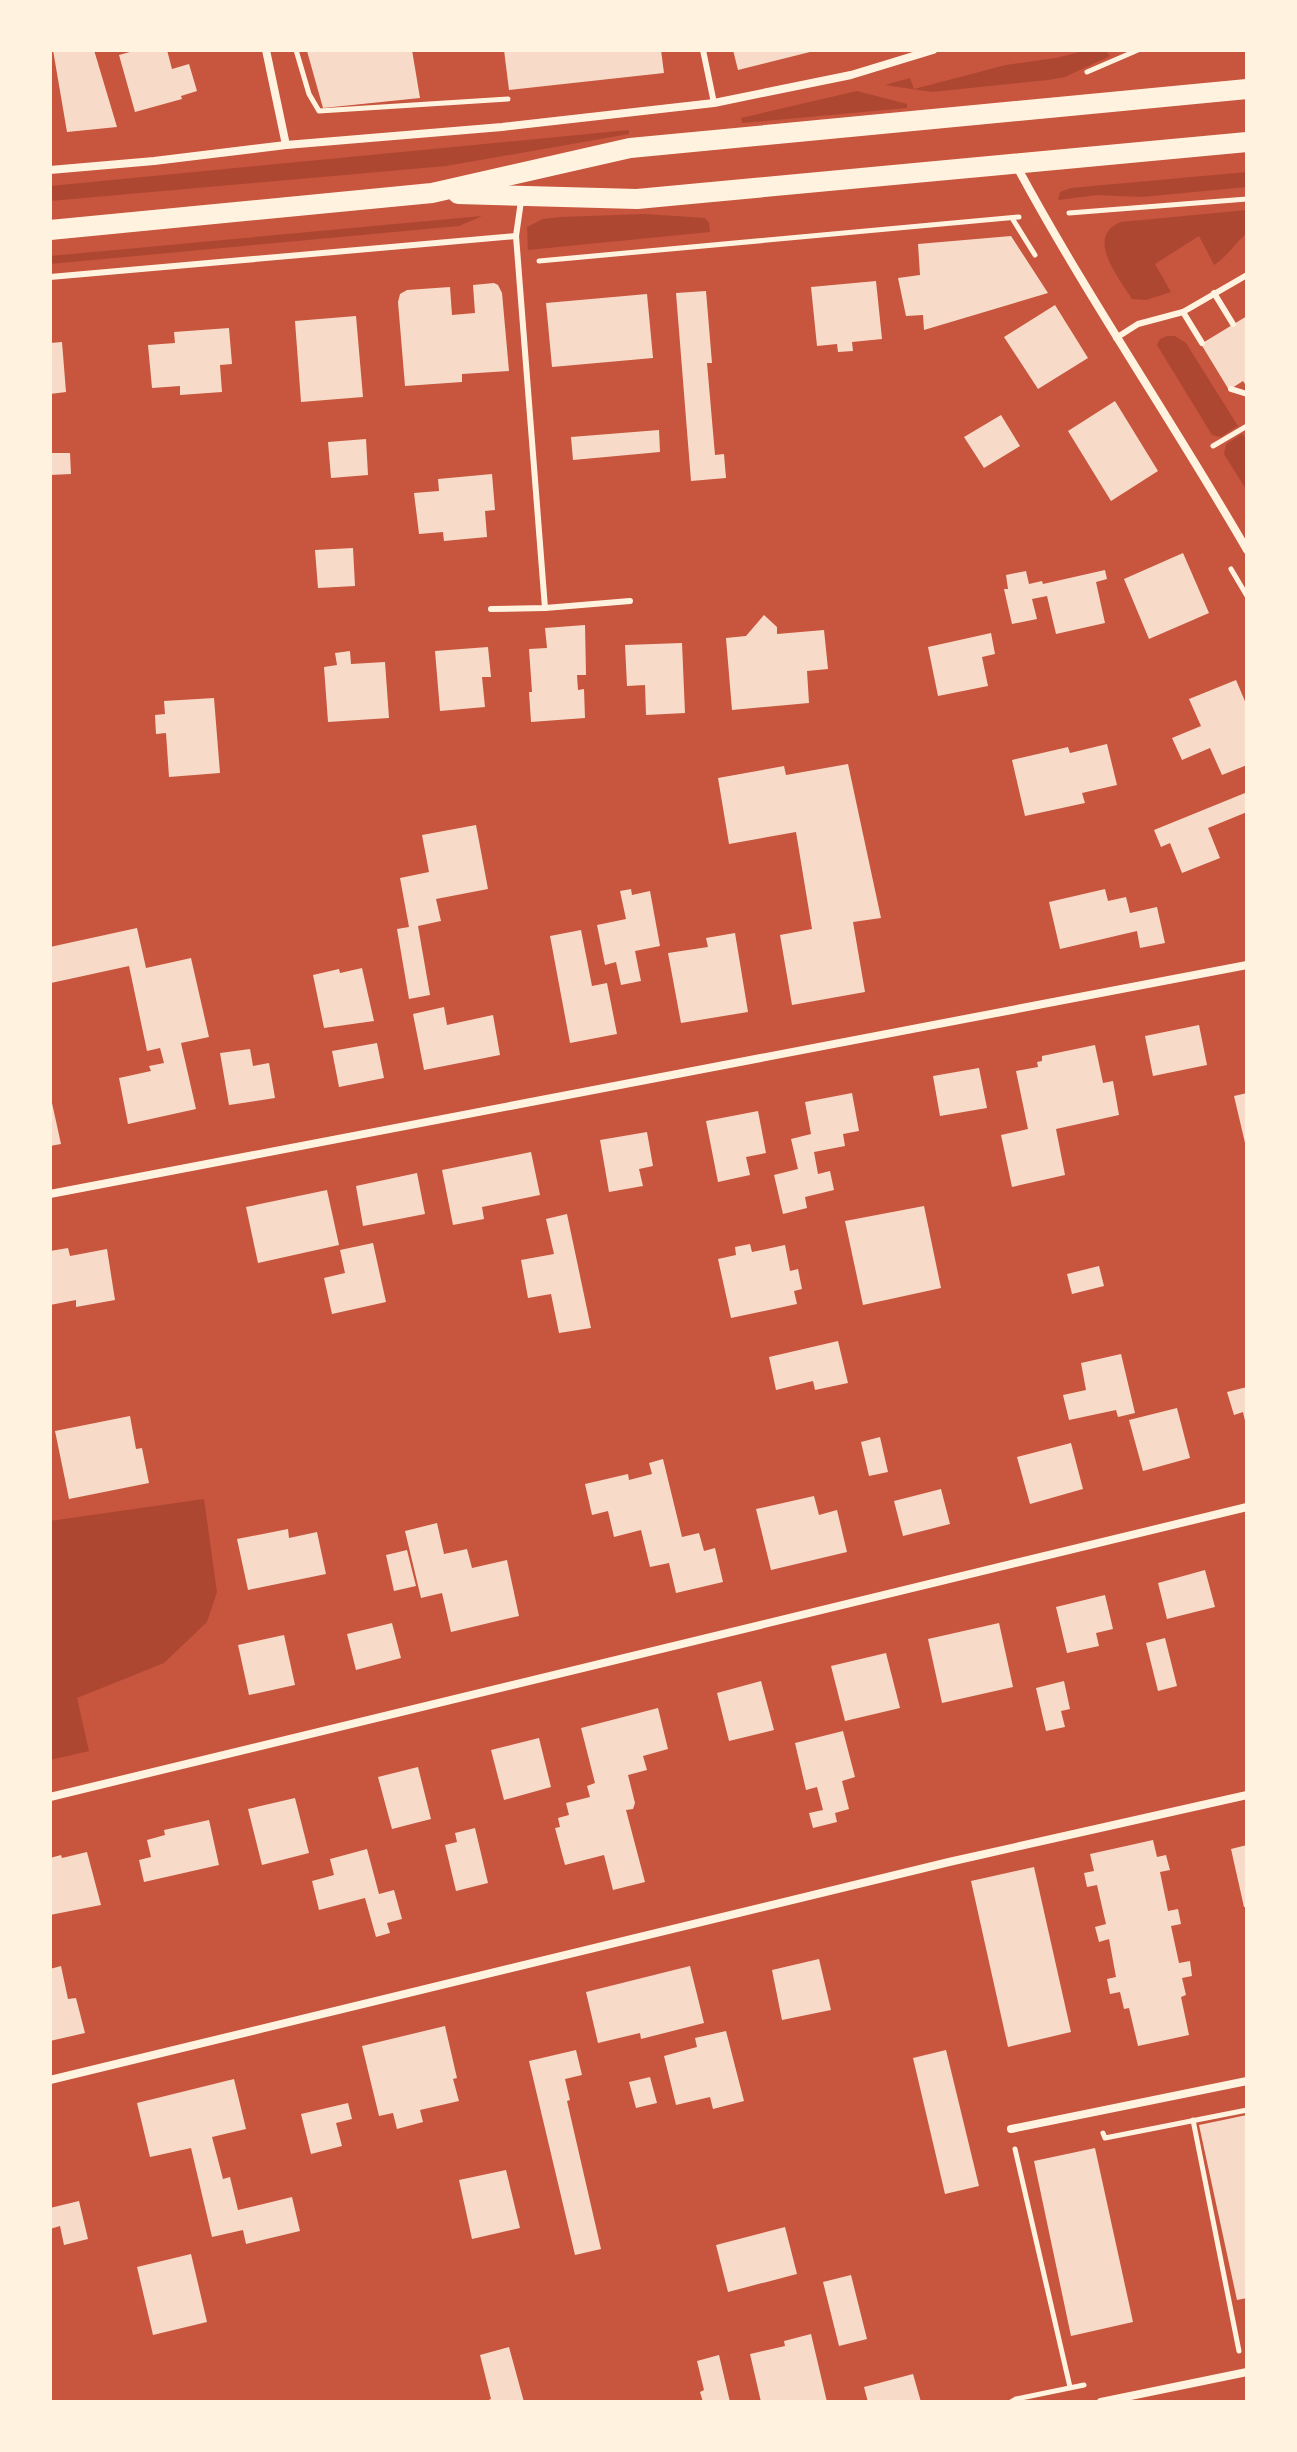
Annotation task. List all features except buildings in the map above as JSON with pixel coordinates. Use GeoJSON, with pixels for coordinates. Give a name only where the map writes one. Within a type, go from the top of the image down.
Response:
{"type":"FeatureCollection","features":[{"type":"Feature","properties":{"kind":"main road"},"geometry":{"type":"LineString","coordinates":[[50,230],[432,193],[630,148],[1247,89]]}},
{"type":"Feature","properties":{"kind":"main road"},"geometry":{"type":"LineString","coordinates":[[432,193],[637,199],[1247,142]]}},
{"type":"Feature","properties":{"kind":"street"},"geometry":{"type":"LineString","coordinates":[[266,50],[286,145]]}},
{"type":"Feature","properties":{"kind":"street"},"geometry":{"type":"LineString","coordinates":[[50,170],[286,145],[502,127],[714,103],[851,75],[933,50]]}},
{"type":"Feature","properties":{"kind":"street"},"geometry":{"type":"LineString","coordinates":[[1016,164],[1116,338],[1247,550]]}},
{"type":"Feature","properties":{"kind":"street"},"geometry":{"type":"LineString","coordinates":[[50,1194],[1247,965]]}},
{"type":"Feature","properties":{"kind":"street"},"geometry":{"type":"LineString","coordinates":[[50,1797],[1247,1507]]}},
{"type":"Feature","properties":{"kind":"street"},"geometry":{"type":"LineString","coordinates":[[50,2080],[949,1862],[1247,1795]]}},
{"type":"Feature","properties":{"kind":"street"},"geometry":{"type":"LineString","coordinates":[[1011,2129],[1247,2081]]}},
{"type":"Feature","properties":{"kind":"street"},"geometry":{"type":"LineString","coordinates":[[1101,2402],[1247,2372]]}},
{"type":"Feature","properties":{"kind":"lane"},"geometry":{"type":"LineString","coordinates":[[703,50],[714,103]]}},
{"type":"Feature","properties":{"kind":"lane"},"geometry":{"type":"LineString","coordinates":[[521,197],[516,236],[545,608]]}},
{"type":"Feature","properties":{"kind":"lane"},"geometry":{"type":"LineString","coordinates":[[50,277],[516,236]]}},
{"type":"Feature","properties":{"kind":"lane"},"geometry":{"type":"LineString","coordinates":[[1116,338],[1138,324],[1183,312],[1247,275]]}},
{"type":"Feature","properties":{"kind":"lane"},"geometry":{"type":"LineString","coordinates":[[1214,293],[1233,324]]}},
{"type":"Feature","properties":{"kind":"lane"},"geometry":{"type":"LineString","coordinates":[[1183,312],[1202,343]]}},
{"type":"Feature","properties":{"kind":"lane"},"geometry":{"type":"LineString","coordinates":[[1231,389],[1247,394]]}},
{"type":"Feature","properties":{"kind":"lane"},"geometry":{"type":"LineString","coordinates":[[491,609],[630,601]]}},
{"type":"Feature","properties":{"kind":"path"},"geometry":{"type":"LineString","coordinates":[[296,50],[309,94],[319,111],[519,98]]}},
{"type":"Feature","properties":{"kind":"path"},"geometry":{"type":"LineString","coordinates":[[1121,50],[1124,56],[1138,50]]}},
{"type":"Feature","properties":{"kind":"path"},"geometry":{"type":"LineString","coordinates":[[518,263],[951,221],[1247,199]]}},
{"type":"Feature","properties":{"kind":"path"},"geometry":{"type":"LineString","coordinates":[[1213,446],[1246,428]]}},
{"type":"Feature","properties":{"kind":"path"},"geometry":{"type":"LineString","coordinates":[[1193,2120],[1239,2353]]}},
{"type":"Feature","properties":{"kind":"path"},"geometry":{"type":"LineString","coordinates":[[1011,2129],[1070,2387]]}},
{"type":"Feature","properties":{"kind":"shaded area"},"geometry":{"type":"Polygon","coordinates":[[[1088,50],[1105,50],[1110,56],[1065,77],[1048,80],[932,92],[885,85],[910,78],[914,89],[1006,65],[1088,50]]]}},
{"type":"Feature","properties":{"kind":"shaded area"},"geometry":{"type":"Polygon","coordinates":[[[857,91],[907,104],[907,108],[742,123],[741,118],[857,91]]]}},
{"type":"Feature","properties":{"kind":"shaded area"},"geometry":{"type":"Polygon","coordinates":[[[629,130],[629,134],[446,166],[50,201],[50,186],[629,130]]]}},
{"type":"Feature","properties":{"kind":"shaded area"},"geometry":{"type":"Polygon","coordinates":[[[1247,172],[1247,187],[1142,197],[1097,195],[1058,200],[1060,192],[1071,188],[1247,172]]]}},
{"type":"Feature","properties":{"kind":"shaded area"},"geometry":{"type":"Polygon","coordinates":[[[1247,210],[1247,233],[1214,265],[1199,236],[1155,264],[1171,292],[1146,300],[1132,299],[1108,258],[1105,237],[1110,228],[1121,222],[1247,210]]]}},
{"type":"Feature","properties":{"kind":"shaded area"},"geometry":{"type":"Polygon","coordinates":[[[645,214],[705,218],[710,232],[528,250],[527,227],[543,219],[645,214]]]}},
{"type":"Feature","properties":{"kind":"shaded area"},"geometry":{"type":"Polygon","coordinates":[[[482,216],[459,226],[50,264],[50,256],[482,216]]]}},
{"type":"Feature","properties":{"kind":"shaded area"},"geometry":{"type":"Polygon","coordinates":[[[1175,336],[1186,343],[1238,426],[1221,437],[1212,435],[1157,345],[1160,339],[1175,336]]]}},
{"type":"Feature","properties":{"kind":"shaded area"},"geometry":{"type":"Polygon","coordinates":[[[1242,434],[1247,439],[1247,491],[1224,454],[1226,444],[1242,434]]]}},
{"type":"Feature","properties":{"kind":"shaded area"},"geometry":{"type":"Polygon","coordinates":[[[204,1499],[217,1592],[207,1622],[164,1663],[77,1698],[89,1751],[50,1760],[50,1521],[204,1499]]]}}]}
